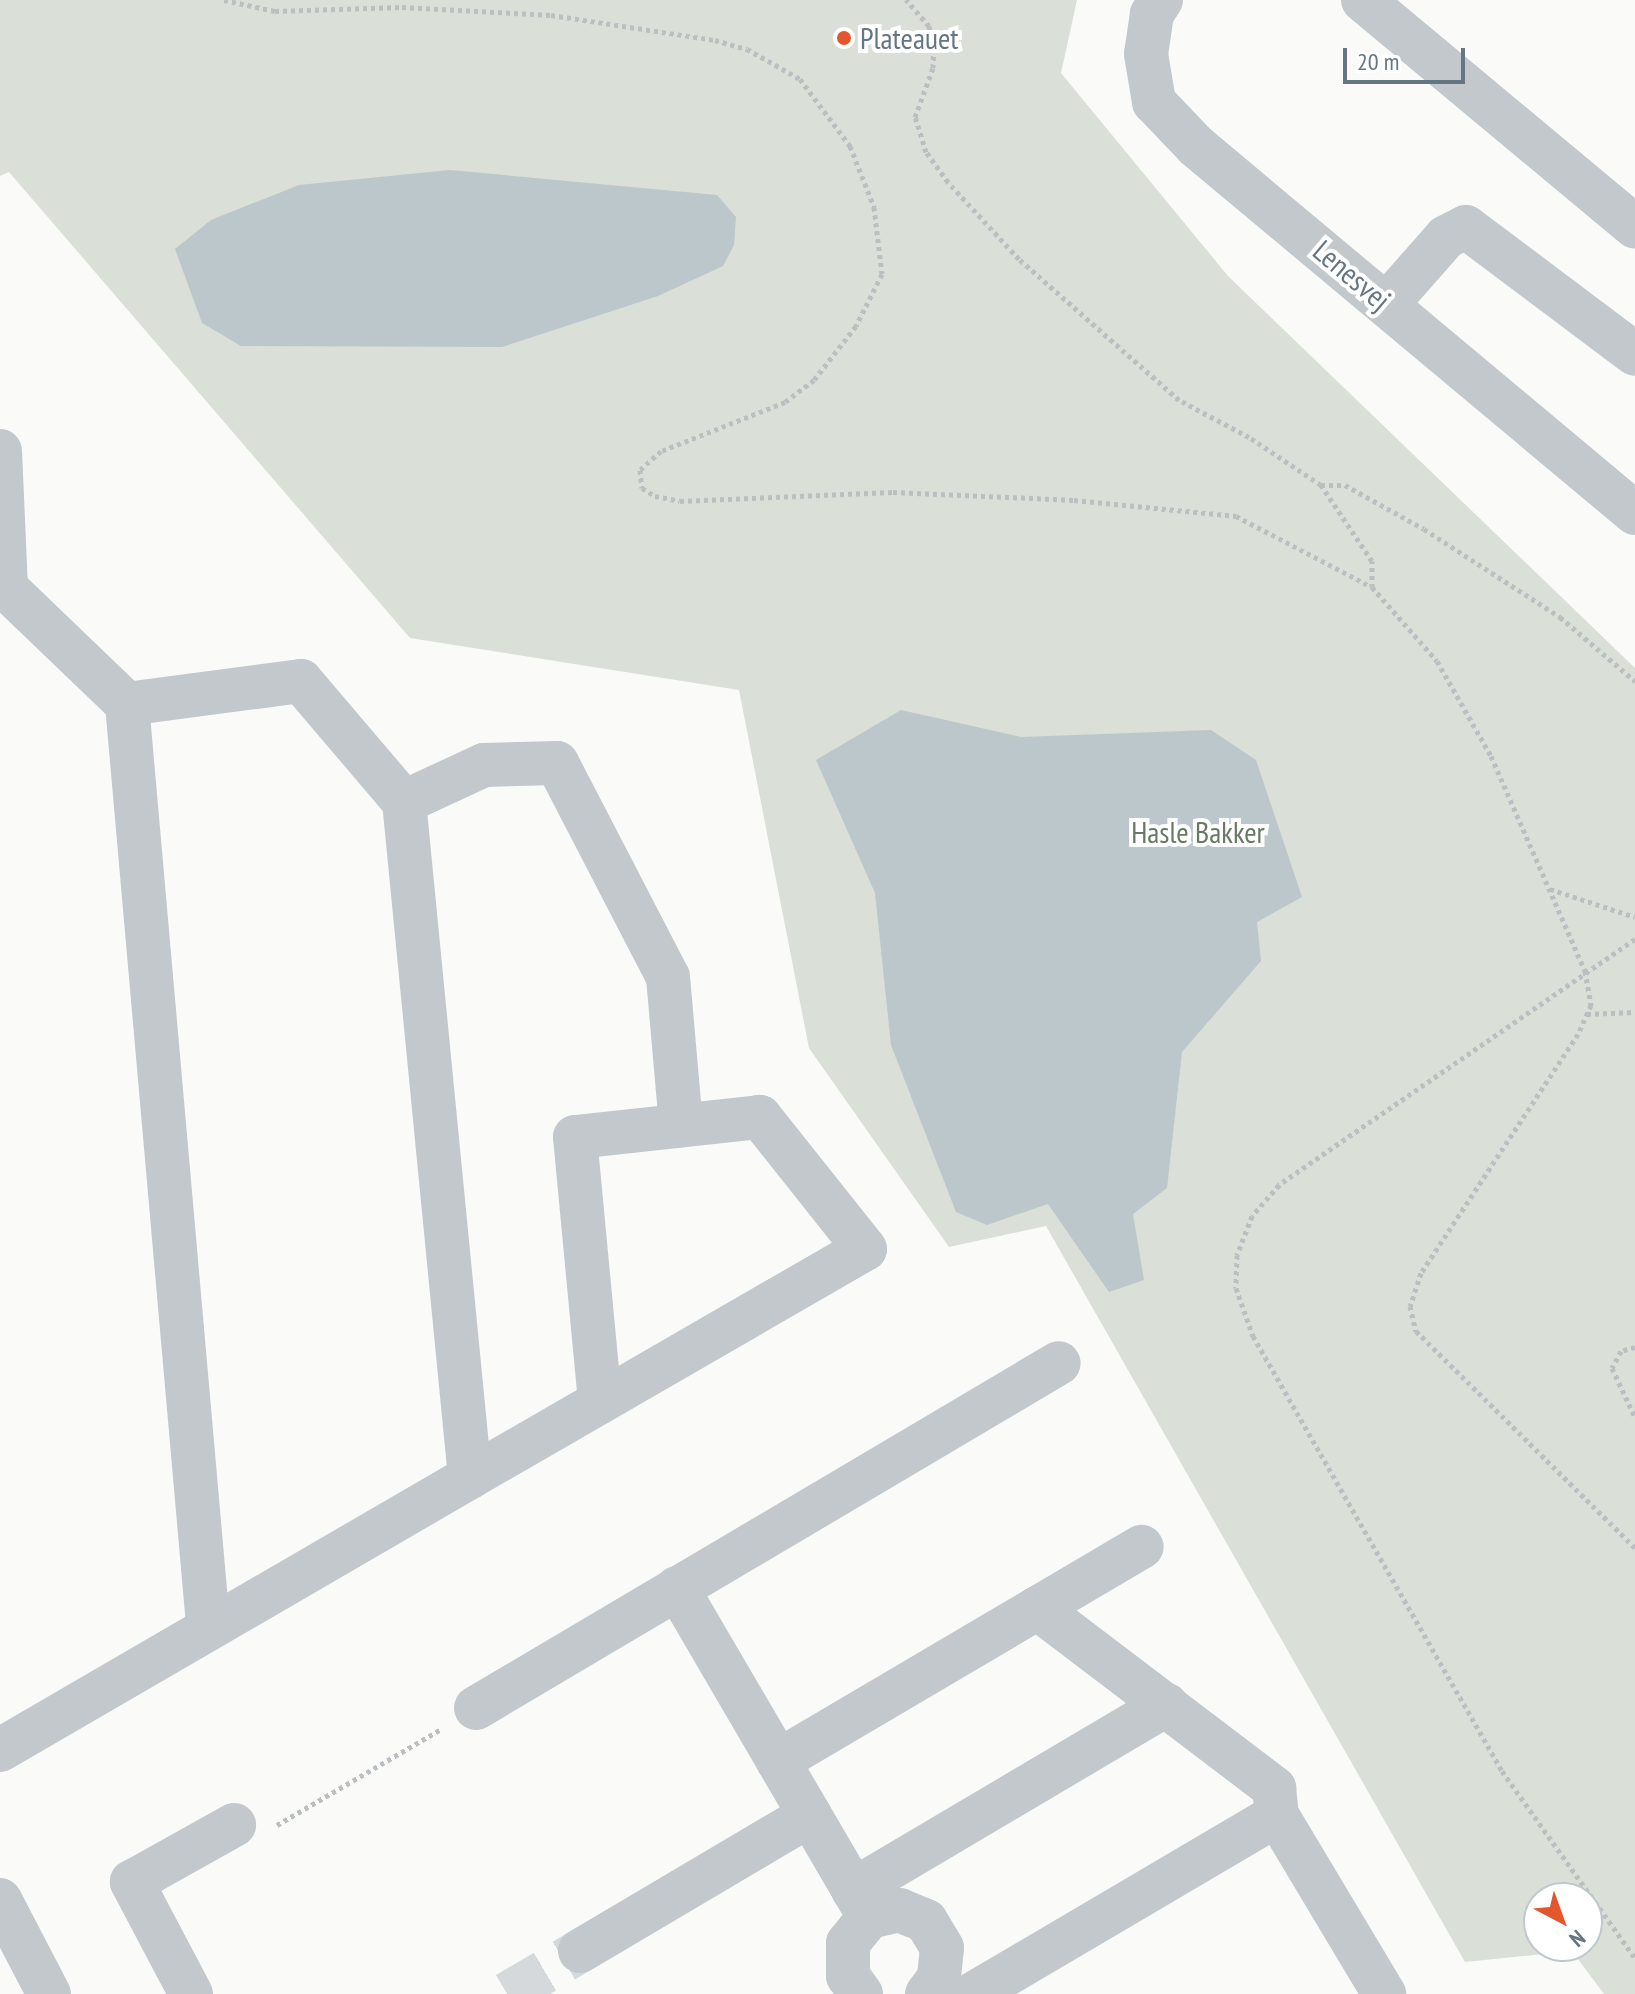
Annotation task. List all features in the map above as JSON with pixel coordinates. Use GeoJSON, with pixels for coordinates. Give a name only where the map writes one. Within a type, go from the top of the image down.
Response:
{"type":"FeatureCollection","features":[{"type":"Feature","properties":{"kind":"street","name":"Lenesvej"},"geometry":{"type":"LineString","coordinates":[[1161,0],[1152,14],[1146,54],[1154,102],[1196,146],[1635,513]]}},
{"type":"Feature","properties":{"kind":"street"},"geometry":{"type":"LineString","coordinates":[[1363,0],[1635,227]]}},
{"type":"Feature","properties":{"kind":"street"},"geometry":{"type":"LineString","coordinates":[[1387,304],[1446,237],[1466,227],[1629,336]]}},
{"type":"Feature","properties":{"kind":"street"},"geometry":{"type":"LineString","coordinates":[[0,451],[6,588],[127,704],[208,1625]]}},
{"type":"Feature","properties":{"kind":"street"},"geometry":{"type":"LineString","coordinates":[[127,704],[301,681],[404,802],[470,1477]]}},
{"type":"Feature","properties":{"kind":"street"},"geometry":{"type":"LineString","coordinates":[[404,802],[484,765],[557,763],[668,977],[681,1125]]}},
{"type":"Feature","properties":{"kind":"street"},"geometry":{"type":"LineString","coordinates":[[0,1750],[208,1625],[470,1477],[600,1402],[865,1249],[760,1117],[575,1137],[600,1402]]}},
{"type":"Feature","properties":{"kind":"street"},"geometry":{"type":"LineString","coordinates":[[476,1708],[1059,1363]]}},
{"type":"Feature","properties":{"kind":"street"},"geometry":{"type":"LineString","coordinates":[[778,1761],[1142,1547]]}},
{"type":"Feature","properties":{"kind":"street"},"geometry":{"type":"LineString","coordinates":[[677,1588],[861,1903],[847,1951],[848,1976],[858,1993]]}},
{"type":"Feature","properties":{"kind":"street"},"geometry":{"type":"LineString","coordinates":[[1037,1608],[1274,1788],[1277,1815],[1384,1994]]}},
{"type":"Feature","properties":{"kind":"street"},"geometry":{"type":"LineString","coordinates":[[861,1903],[1166,1705]]}},
{"type":"Feature","properties":{"kind":"street"},"geometry":{"type":"LineString","coordinates":[[580,1951],[810,1815]]}},
{"type":"Feature","properties":{"kind":"street"},"geometry":{"type":"LineString","coordinates":[[973,1994],[1277,1815]]}},
{"type":"Feature","properties":{"kind":"street"},"geometry":{"type":"LineString","coordinates":[[191,1994],[132,1882],[234,1825]]}},
{"type":"Feature","properties":{"kind":"street"},"geometry":{"type":"LineString","coordinates":[[0,1900],[49,1994]]}},
{"type":"Feature","properties":{"kind":"street"},"geometry":{"type":"LineString","coordinates":[[861,1903],[899,1910],[926,1921],[936,1933],[943,1963],[927,1994]]}},
{"type":"Feature","properties":{"kind":"path"},"geometry":{"type":"LineString","coordinates":[[224,0],[275,11],[402,7],[551,15],[715,40],[747,49],[800,79],[850,146],[874,207],[882,274],[856,326],[814,380],[785,402],[661,451],[640,470],[642,488],[655,496],[680,501],[893,492],[1074,500],[1236,516],[1372,587],[1437,661],[1491,756],[1585,971],[1591,1005],[1421,1273],[1410,1306],[1416,1331],[1434,1353],[1635,1548]]}},
{"type":"Feature","properties":{"kind":"path"},"geometry":{"type":"LineString","coordinates":[[906,0],[929,26],[934,45],[933,68],[915,117],[926,152],[948,182],[1019,259],[1179,400],[1249,437],[1321,485],[1372,561],[1372,587]]}},
{"type":"Feature","properties":{"kind":"path"},"geometry":{"type":"LineString","coordinates":[[1321,485],[1345,485],[1424,529],[1560,617],[1635,681]]}},
{"type":"Feature","properties":{"kind":"path"},"geometry":{"type":"LineString","coordinates":[[1549,889],[1635,917]]}},
{"type":"Feature","properties":{"kind":"path"},"geometry":{"type":"LineString","coordinates":[[1635,939],[1279,1185],[1252,1216],[1237,1255],[1236,1288],[1253,1336],[1502,1771],[1635,1958]]}},
{"type":"Feature","properties":{"kind":"path"},"geometry":{"type":"LineString","coordinates":[[1586,1014],[1635,1012]]}},
{"type":"Feature","properties":{"kind":"path"},"geometry":{"type":"LineString","coordinates":[[1635,1347],[1621,1351],[1612,1368],[1635,1417]]}},
{"type":"Feature","properties":{"kind":"path"},"geometry":{"type":"LineString","coordinates":[[234,1825],[251,1839],[476,1708]]}},
{"type":"Feature","properties":{"kind":"green space","name":"Hasle Bakker"},"geometry":{"type":"Polygon","coordinates":[[[0,0],[1077,0],[1061,73],[1228,276],[1635,668],[1635,1994],[1604,1994],[1580,1962],[1603,1962],[1603,1882],[1523,1882],[1523,1956],[1465,1962],[1046,1226],[949,1247],[809,1048],[739,690],[410,638],[9,172],[0,176],[0,0]]]}},
{"type":"Feature","properties":{"kind":"shaded area"},"geometry":{"type":"Polygon","coordinates":[[[450,170],[717,195],[736,217],[734,245],[723,266],[658,296],[502,347],[241,346],[202,323],[175,249],[211,220],[299,185],[450,170]]]}},
{"type":"Feature","properties":{"kind":"shaded area"},"geometry":{"type":"Polygon","coordinates":[[[901,710],[1021,737],[1211,730],[1256,760],[1302,897],[1257,922],[1261,961],[1182,1052],[1167,1188],[1133,1214],[1144,1280],[1109,1292],[1048,1204],[987,1225],[956,1212],[891,1045],[875,893],[816,760],[901,710]]]}},
{"type":"Feature","properties":{"kind":"tunnel"},"geometry":{"type":"LineString","coordinates":[[507,1994],[580,1951]]}},
{"type":"Feature","properties":{"kind":"place","name":"Plateauet"},"geometry":{"type":"Point","coordinates":[844,38]}}]}
